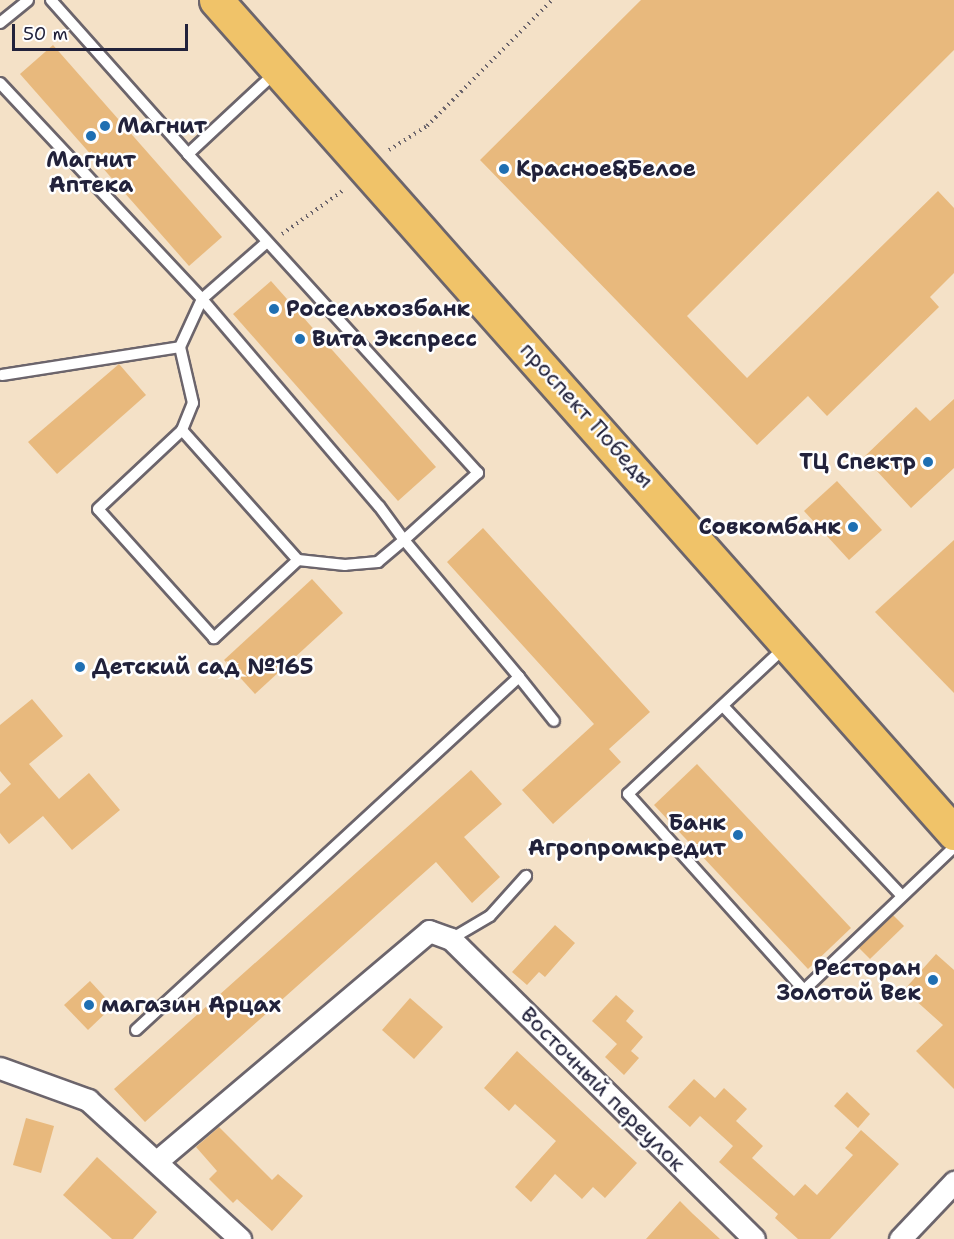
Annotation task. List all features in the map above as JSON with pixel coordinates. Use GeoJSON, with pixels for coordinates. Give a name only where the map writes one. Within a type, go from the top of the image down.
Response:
{"type":"FeatureCollection","features":[{"type":"Feature","properties":{"kind":"main road","name":"проспект Победы"},"geometry":{"type":"LineString","coordinates":[[216,0],[789,643],[954,833]]}},
{"type":"Feature","properties":{"kind":"street"},"geometry":{"type":"LineString","coordinates":[[157,1161],[429,931],[451,939]]}},
{"type":"Feature","properties":{"kind":"street","name":"Восточный переулок"},"geometry":{"type":"LineString","coordinates":[[451,939],[754,1239]]}},
{"type":"Feature","properties":{"kind":"street"},"geometry":{"type":"LineString","coordinates":[[0,1068],[88,1100],[240,1239]]}},
{"type":"Feature","properties":{"kind":"street"},"geometry":{"type":"LineString","coordinates":[[900,1239],[954,1182]]}},
{"type":"Feature","properties":{"kind":"lane"},"geometry":{"type":"LineString","coordinates":[[0,23],[28,0]]}},
{"type":"Feature","properties":{"kind":"lane"},"geometry":{"type":"LineString","coordinates":[[51,0],[267,242],[478,473],[378,562],[345,565],[298,560],[182,430]]}},
{"type":"Feature","properties":{"kind":"lane"},"geometry":{"type":"LineString","coordinates":[[188,154],[278,71]]}},
{"type":"Feature","properties":{"kind":"lane"},"geometry":{"type":"LineString","coordinates":[[0,83],[202,299],[380,506],[404,540],[554,721]]}},
{"type":"Feature","properties":{"kind":"lane"},"geometry":{"type":"LineString","coordinates":[[267,242],[202,299],[180,347],[193,403],[182,430],[98,509],[214,638],[298,560]]}},
{"type":"Feature","properties":{"kind":"lane"},"geometry":{"type":"LineString","coordinates":[[2,375],[180,347]]}},
{"type":"Feature","properties":{"kind":"lane"},"geometry":{"type":"LineString","coordinates":[[789,643],[628,794],[804,990],[901,895],[954,847]]}},
{"type":"Feature","properties":{"kind":"lane"},"geometry":{"type":"LineString","coordinates":[[136,1030],[519,677]]}},
{"type":"Feature","properties":{"kind":"lane"},"geometry":{"type":"LineString","coordinates":[[723,706],[901,895]]}},
{"type":"Feature","properties":{"kind":"lane"},"geometry":{"type":"LineString","coordinates":[[451,939],[490,916],[526,876]]}},
{"type":"Feature","properties":{"kind":"path"},"geometry":{"type":"LineString","coordinates":[[389,150],[427,126],[552,0]]}},
{"type":"Feature","properties":{"kind":"path"},"geometry":{"type":"LineString","coordinates":[[267,242],[301,223],[345,189]]}},
{"type":"Feature","properties":{"kind":"building"},"geometry":{"type":"Polygon","coordinates":[[[641,0],[954,0],[954,50],[687,316],[747,378],[938,191],[954,208],[954,273],[930,297],[939,307],[827,416],[808,396],[757,445],[480,160],[641,0]]]}},
{"type":"Feature","properties":{"kind":"building"},"geometry":{"type":"Polygon","coordinates":[[[53,45],[222,237],[189,266],[20,74],[53,45]]]}},
{"type":"Feature","properties":{"kind":"building"},"geometry":{"type":"Polygon","coordinates":[[[271,281],[436,467],[398,501],[233,314],[271,281]]]}},
{"type":"Feature","properties":{"kind":"building"},"geometry":{"type":"Polygon","coordinates":[[[119,364],[146,395],[57,474],[28,442],[119,364]]]}},
{"type":"Feature","properties":{"kind":"building"},"geometry":{"type":"Polygon","coordinates":[[[954,399],[954,468],[911,508],[864,457],[916,407],[930,421],[954,399]]]}},
{"type":"Feature","properties":{"kind":"building"},"geometry":{"type":"Polygon","coordinates":[[[837,481],[882,530],[849,560],[804,511],[837,481]]]}},
{"type":"Feature","properties":{"kind":"building"},"geometry":{"type":"Polygon","coordinates":[[[483,528],[650,712],[609,749],[621,762],[553,824],[522,790],[594,724],[447,562],[483,528]]]}},
{"type":"Feature","properties":{"kind":"building"},"geometry":{"type":"Polygon","coordinates":[[[954,540],[954,693],[875,612],[954,540]]]}},
{"type":"Feature","properties":{"kind":"building"},"geometry":{"type":"Polygon","coordinates":[[[312,579],[343,613],[255,694],[224,660],[312,579]]]}},
{"type":"Feature","properties":{"kind":"building"},"geometry":{"type":"Polygon","coordinates":[[[32,699],[63,736],[29,764],[59,799],[89,773],[120,810],[72,850],[43,816],[9,844],[0,833],[0,794],[11,784],[0,771],[0,725],[32,699]]]}},
{"type":"Feature","properties":{"kind":"building"},"geometry":{"type":"Polygon","coordinates":[[[697,764],[851,928],[808,969],[654,805],[697,764]]]}},
{"type":"Feature","properties":{"kind":"building"},"geometry":{"type":"Polygon","coordinates":[[[471,770],[502,804],[464,837],[500,877],[472,903],[436,862],[145,1122],[114,1089],[471,770]]]}},
{"type":"Feature","properties":{"kind":"building"},"geometry":{"type":"Polygon","coordinates":[[[893,915],[904,926],[870,959],[859,948],[893,915]]]}},
{"type":"Feature","properties":{"kind":"building"},"geometry":{"type":"Polygon","coordinates":[[[555,925],[575,943],[545,977],[539,972],[527,985],[512,972],[555,925]]]}},
{"type":"Feature","properties":{"kind":"building"},"geometry":{"type":"Polygon","coordinates":[[[936,954],[954,970],[954,1089],[916,1051],[943,1025],[904,990],[936,954]]]}},
{"type":"Feature","properties":{"kind":"building","name":"магазин Арцах"},"geometry":{"type":"Polygon","coordinates":[[[90,981],[113,1006],[88,1030],[64,1005],[90,981]]]}},
{"type":"Feature","properties":{"kind":"building"},"geometry":{"type":"Polygon","coordinates":[[[616,995],[634,1011],[626,1021],[643,1037],[631,1051],[639,1058],[624,1075],[605,1057],[617,1044],[592,1021],[616,995]]]}},
{"type":"Feature","properties":{"kind":"building"},"geometry":{"type":"Polygon","coordinates":[[[410,998],[443,1027],[414,1059],[382,1030],[410,998]]]}},
{"type":"Feature","properties":{"kind":"building"},"geometry":{"type":"Polygon","coordinates":[[[517,1051],[637,1163],[605,1198],[593,1187],[582,1199],[555,1174],[531,1202],[515,1187],[556,1141],[515,1104],[509,1111],[484,1088],[517,1051]]]}},
{"type":"Feature","properties":{"kind":"building"},"geometry":{"type":"Polygon","coordinates":[[[694,1079],[715,1098],[724,1088],[747,1109],[736,1121],[763,1146],[752,1158],[794,1196],[805,1184],[817,1195],[853,1155],[845,1148],[861,1130],[899,1164],[830,1239],[798,1239],[775,1218],[778,1214],[719,1162],[733,1146],[700,1116],[690,1127],[668,1107],[694,1079]]]}},
{"type":"Feature","properties":{"kind":"building"},"geometry":{"type":"Polygon","coordinates":[[[847,1092],[870,1114],[858,1128],[834,1106],[847,1092]]]}},
{"type":"Feature","properties":{"kind":"building"},"geometry":{"type":"Polygon","coordinates":[[[26,1118],[54,1126],[41,1173],[13,1165],[26,1118]]]}},
{"type":"Feature","properties":{"kind":"building"},"geometry":{"type":"Polygon","coordinates":[[[219,1127],[272,1180],[278,1174],[303,1196],[272,1231],[237,1199],[233,1203],[209,1179],[217,1171],[196,1147],[219,1127]]]}},
{"type":"Feature","properties":{"kind":"building"},"geometry":{"type":"Polygon","coordinates":[[[97,1157],[157,1212],[133,1239],[112,1239],[63,1195],[97,1157]]]}},
{"type":"Feature","properties":{"kind":"building"},"geometry":{"type":"Polygon","coordinates":[[[680,1201],[693,1214],[720,1239],[646,1239],[680,1201]]]}},
{"type":"Feature","properties":{"kind":"place","name":"Магнит"},"geometry":{"type":"Point","coordinates":[105,126]}},
{"type":"Feature","properties":{"kind":"place","name":"Магнит Аптека"},"geometry":{"type":"Point","coordinates":[91,136]}},
{"type":"Feature","properties":{"kind":"place","name":"Красное&Белое"},"geometry":{"type":"Point","coordinates":[504,169]}},
{"type":"Feature","properties":{"kind":"place","name":"Россельхозбанк"},"geometry":{"type":"Point","coordinates":[274,309]}},
{"type":"Feature","properties":{"kind":"place","name":"Вита Экспресс"},"geometry":{"type":"Point","coordinates":[300,339]}},
{"type":"Feature","properties":{"kind":"place","name":"ТЦ Спектр"},"geometry":{"type":"Point","coordinates":[928,462]}},
{"type":"Feature","properties":{"kind":"place","name":"Совкомбанк"},"geometry":{"type":"Point","coordinates":[853,527]}},
{"type":"Feature","properties":{"kind":"place","name":"Детский сад №165"},"geometry":{"type":"Point","coordinates":[80,667]}},
{"type":"Feature","properties":{"kind":"place","name":"Банк Агропромкредит"},"geometry":{"type":"Point","coordinates":[738,835]}},
{"type":"Feature","properties":{"kind":"place","name":"Ресторан Золотой Век"},"geometry":{"type":"Point","coordinates":[933,980]}},
{"type":"Feature","properties":{"kind":"place","name":"магазин Арцах"},"geometry":{"type":"Point","coordinates":[89,1005]}}]}
